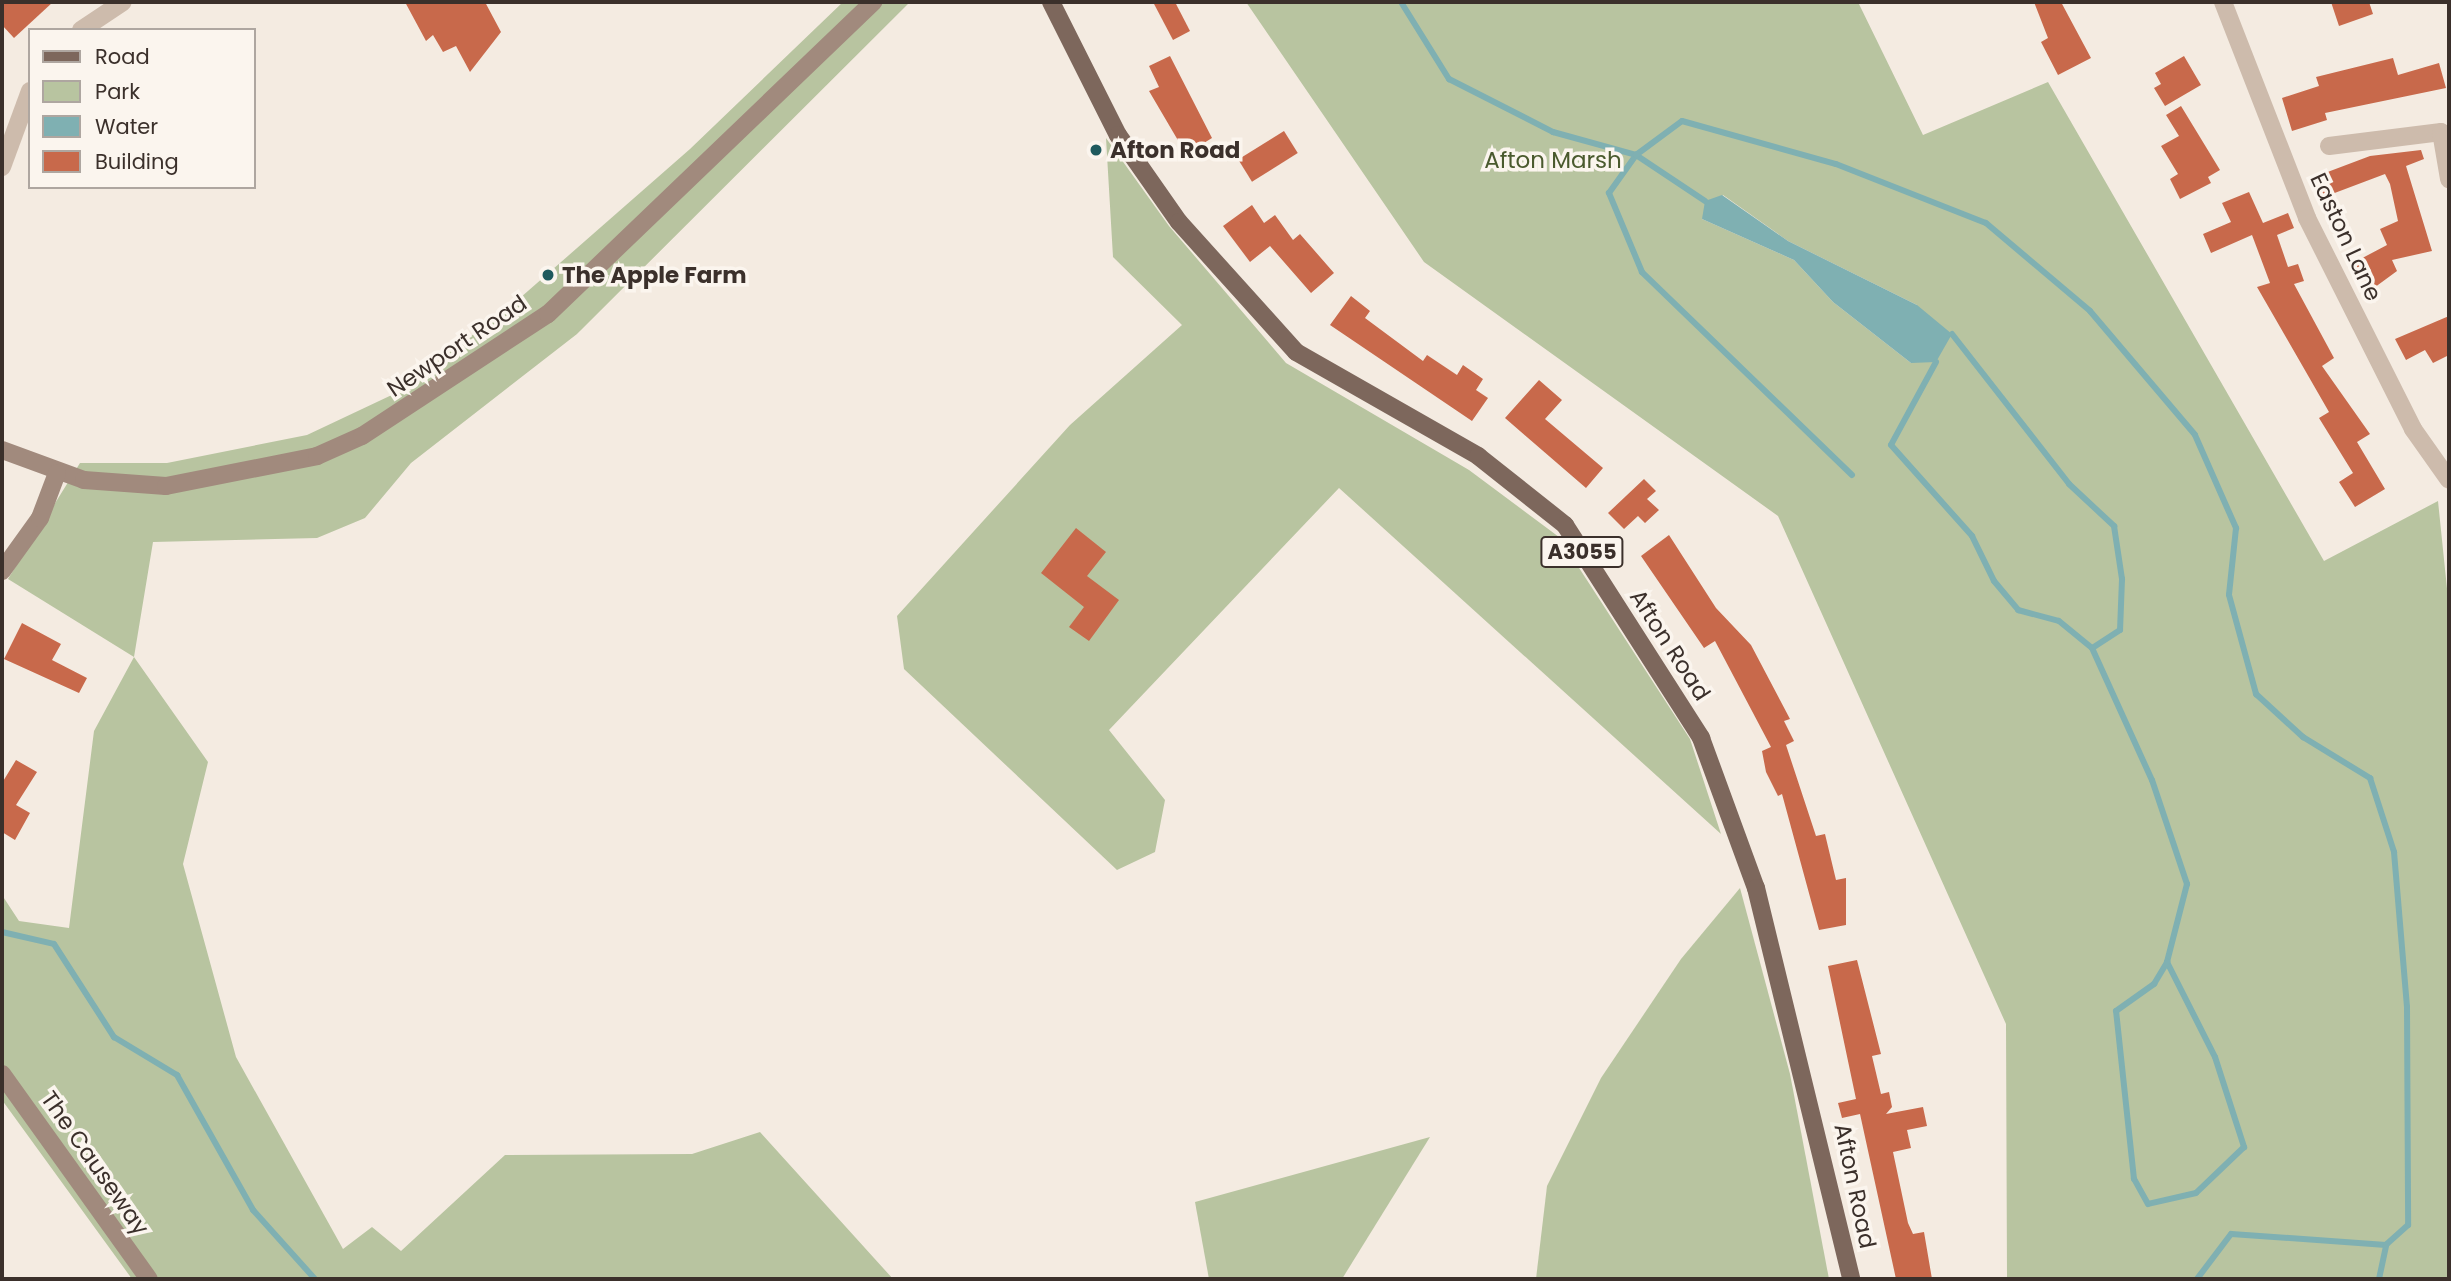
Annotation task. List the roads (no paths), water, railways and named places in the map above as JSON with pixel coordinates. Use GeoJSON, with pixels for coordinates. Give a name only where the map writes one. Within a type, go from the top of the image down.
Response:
{"type":"FeatureCollection","features":[{"type":"Feature","properties":{"kind":"main road","name":"Newport Road"},"geometry":{"type":"LineString","coordinates":[[2,450],[57,473],[133,486],[235,475],[317,456],[408,410],[548,314],[873,2]]}},
{"type":"Feature","properties":{"kind":"main road","name":"Afton Road"},"geometry":{"type":"LineString","coordinates":[[1051,2],[1118,135],[1179,222],[1296,352],[1478,456],[1565,525],[1701,738],[1756,888],[1851,1279]]}},
{"type":"Feature","properties":{"kind":"main road"},"geometry":{"type":"LineString","coordinates":[[2,571],[40,518],[57,473]]}},
{"type":"Feature","properties":{"kind":"main road","name":"The Causeway"},"geometry":{"type":"LineString","coordinates":[[2,1074],[149,1279]]}},
{"type":"Feature","properties":{"kind":"street"},"geometry":{"type":"LineString","coordinates":[[84,28],[123,2]]}},
{"type":"Feature","properties":{"kind":"street","name":"Easton Lane"},"geometry":{"type":"LineString","coordinates":[[2223,2],[2307,218],[2413,429],[2449,480]]}},
{"type":"Feature","properties":{"kind":"street"},"geometry":{"type":"LineString","coordinates":[[2,167],[28,96]]}},
{"type":"Feature","properties":{"kind":"street"},"geometry":{"type":"LineString","coordinates":[[2329,146],[2445,131],[2449,179]]}},
{"type":"Feature","properties":{"kind":"water"},"geometry":{"type":"Polygon","coordinates":[[[1722,195],[1788,241],[1917,305],[1952,334],[1936,362],[1911,363],[1833,302],[1794,260],[1702,219],[1705,201],[1722,195]]]}},
{"type":"Feature","properties":{"kind":"waterway"},"geometry":{"type":"LineString","coordinates":[[1401,2],[1449,79],[1553,132],[1636,155],[1705,201]]}},
{"type":"Feature","properties":{"kind":"waterway"},"geometry":{"type":"LineString","coordinates":[[1852,475],[1642,272],[1609,193],[1636,155],[1682,121],[1836,164],[1986,223],[2090,311],[2195,435],[2236,528],[2229,595],[2256,694],[2303,737],[2370,778],[2394,852],[2407,1007],[2408,1225],[2386,1245],[2231,1234],[2197,1279]]}},
{"type":"Feature","properties":{"kind":"waterway"},"geometry":{"type":"LineString","coordinates":[[1952,334],[2069,484],[2114,526],[2122,579],[2120,630],[2092,648]]}},
{"type":"Feature","properties":{"kind":"waterway"},"geometry":{"type":"LineString","coordinates":[[1936,362],[1891,445],[1972,536],[1994,581],[2018,610],[2059,621],[2092,648],[2152,780],[2187,884],[2167,962],[2215,1057],[2244,1147],[2196,1193],[2148,1204],[2134,1179],[2116,1011],[2154,984],[2167,962]]}},
{"type":"Feature","properties":{"kind":"waterway"},"geometry":{"type":"LineString","coordinates":[[2,932],[54,944],[114,1037],[177,1075],[253,1210],[315,1279]]}},
{"type":"Feature","properties":{"kind":"waterway"},"geometry":{"type":"LineString","coordinates":[[2379,1279],[2386,1245]]}},
{"type":"Feature","properties":{"kind":"place","name":"Afton Road"},"geometry":{"type":"Point","coordinates":[1096,150]}},
{"type":"Feature","properties":{"kind":"place","name":"The Apple Farm"},"geometry":{"type":"Point","coordinates":[548,275]}},
{"type":"Feature","properties":{"kind":"park label","name":"Afton Marsh"},"geometry":{"type":"Point","coordinates":[1553,160]}}]}
